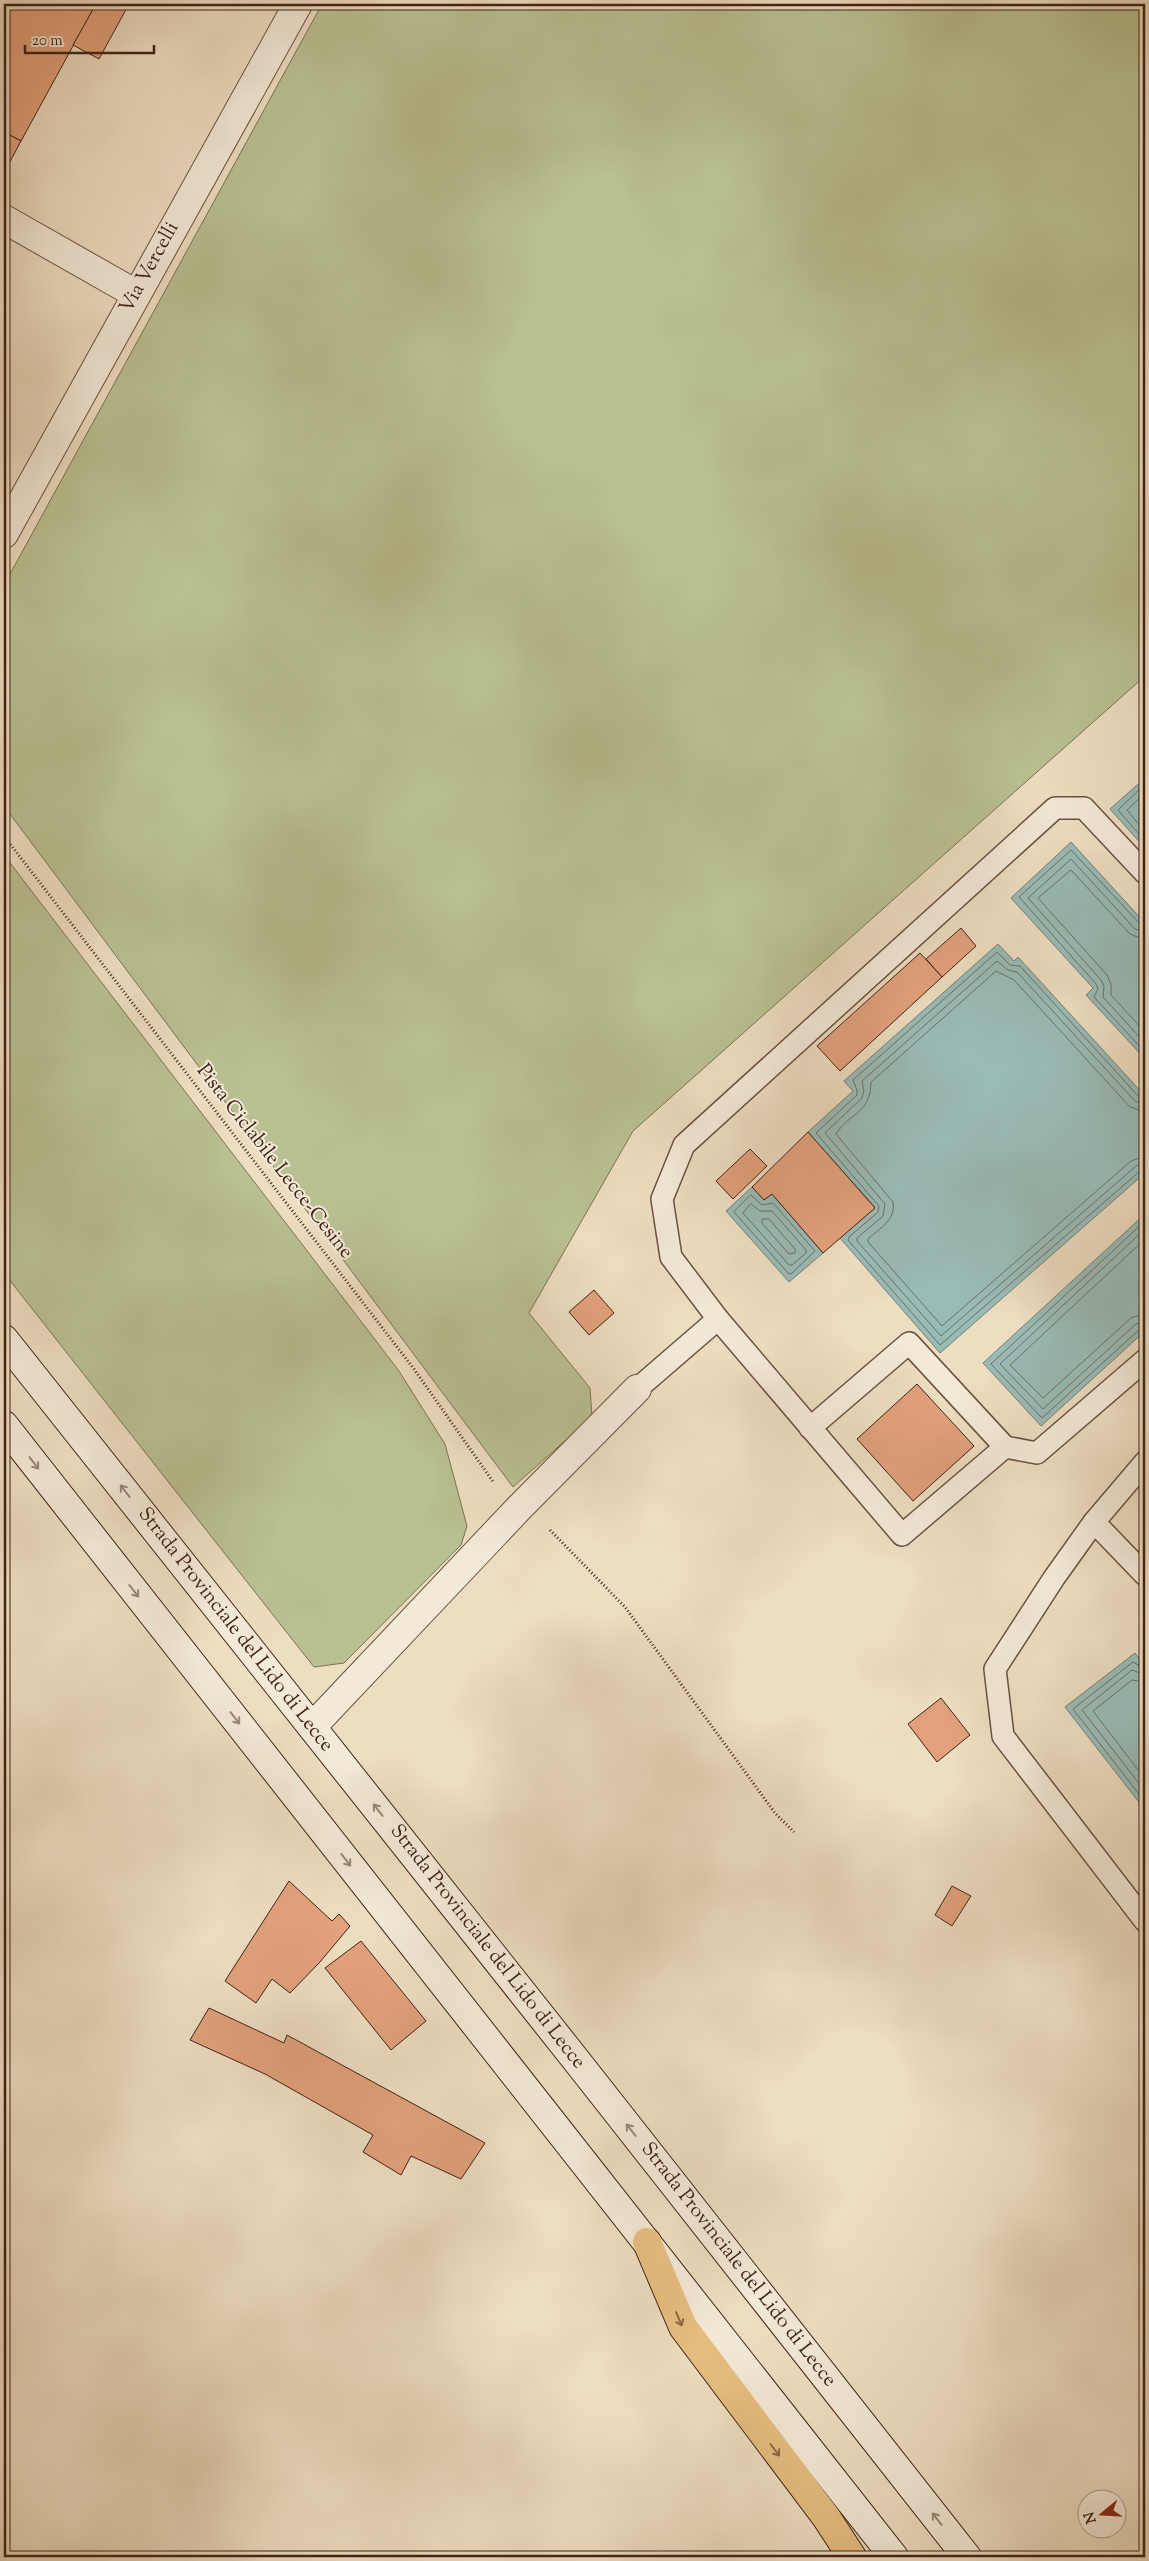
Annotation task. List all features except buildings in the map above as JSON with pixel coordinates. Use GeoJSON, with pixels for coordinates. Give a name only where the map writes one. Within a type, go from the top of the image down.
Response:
{"type":"FeatureCollection","features":[{"type":"Feature","properties":{"kind":"highway"},"geometry":{"type":"LineString","coordinates":[[647,2242],[683,2327],[826,2517],[852,2557]]}},
{"type":"Feature","properties":{"kind":"main road","name":"Via Vercelli"},"geometry":{"type":"LineString","coordinates":[[4,534],[298,4]]}},
{"type":"Feature","properties":{"kind":"main road"},"geometry":{"type":"LineString","coordinates":[[4,219],[136,294]]}},
{"type":"Feature","properties":{"kind":"main road","name":"Strada Provinciale del Lido di Lecce"},"geometry":{"type":"LineString","coordinates":[[4,1339],[967,2557]]}},
{"type":"Feature","properties":{"kind":"main road"},"geometry":{"type":"LineString","coordinates":[[312,1727],[518,1508],[637,1390]]}},
{"type":"Feature","properties":{"kind":"main road"},"geometry":{"type":"LineString","coordinates":[[4,1425],[894,2557]]}},
{"type":"Feature","properties":{"kind":"lane"},"geometry":{"type":"LineString","coordinates":[[1005,1446],[902,1536],[718,1320],[671,1257],[662,1199],[684,1145],[1055,808],[1084,808],[1145,874]]}},
{"type":"Feature","properties":{"kind":"lane"},"geometry":{"type":"LineString","coordinates":[[637,1390],[718,1320]]}},
{"type":"Feature","properties":{"kind":"lane"},"geometry":{"type":"LineString","coordinates":[[810,1428],[909,1343],[1005,1446],[1037,1453],[1145,1360]]}},
{"type":"Feature","properties":{"kind":"lane"},"geometry":{"type":"LineString","coordinates":[[1145,1462],[1094,1522],[1054,1578],[995,1669],[1003,1736],[1145,1922]]}},
{"type":"Feature","properties":{"kind":"lane"},"geometry":{"type":"LineString","coordinates":[[1094,1522],[1145,1575]]}},
{"type":"Feature","properties":{"kind":"path","name":"Pista Ciclabile Lecce-Cesine"},"geometry":{"type":"LineString","coordinates":[[4,836],[414,1369],[499,1490],[518,1508],[550,1529],[626,1607],[775,1813],[794,1832]]}},
{"type":"Feature","properties":{"kind":"green space"},"geometry":{"type":"Polygon","coordinates":[[[322,4],[1145,4],[1145,676],[633,1131],[529,1313],[590,1388],[592,1417],[513,1487],[4,806],[4,585],[322,4]]]}},
{"type":"Feature","properties":{"kind":"green space"},"geometry":{"type":"Polygon","coordinates":[[[4,855],[399,1371],[445,1444],[467,1526],[461,1545],[344,1663],[314,1667],[4,1273],[4,855]]]}},
{"type":"Feature","properties":{"kind":"water"},"geometry":{"type":"Polygon","coordinates":[[[1145,778],[1145,848],[1110,809],[1145,778]]]}},
{"type":"Feature","properties":{"kind":"water"},"geometry":{"type":"Polygon","coordinates":[[[1071,842],[1145,923],[1145,1059],[1086,995],[1093,988],[1011,898],[1071,842]]]}},
{"type":"Feature","properties":{"kind":"water"},"geometry":{"type":"Polygon","coordinates":[[[998,944],[1014,961],[1018,957],[1145,1096],[1145,1173],[940,1353],[840,1238],[875,1207],[808,1132],[853,1091],[844,1081],[998,944]]]}},
{"type":"Feature","properties":{"kind":"water"},"geometry":{"type":"Polygon","coordinates":[[[752,1187],[764,1200],[772,1194],[823,1253],[789,1282],[726,1211],[752,1187]]]}},
{"type":"Feature","properties":{"kind":"water"},"geometry":{"type":"Polygon","coordinates":[[[1145,1214],[1145,1331],[1041,1426],[983,1363],[1145,1214]]]}},
{"type":"Feature","properties":{"kind":"water"},"geometry":{"type":"Polygon","coordinates":[[[1135,1653],[1145,1666],[1145,1810],[1065,1707],[1135,1653]]]}}]}
